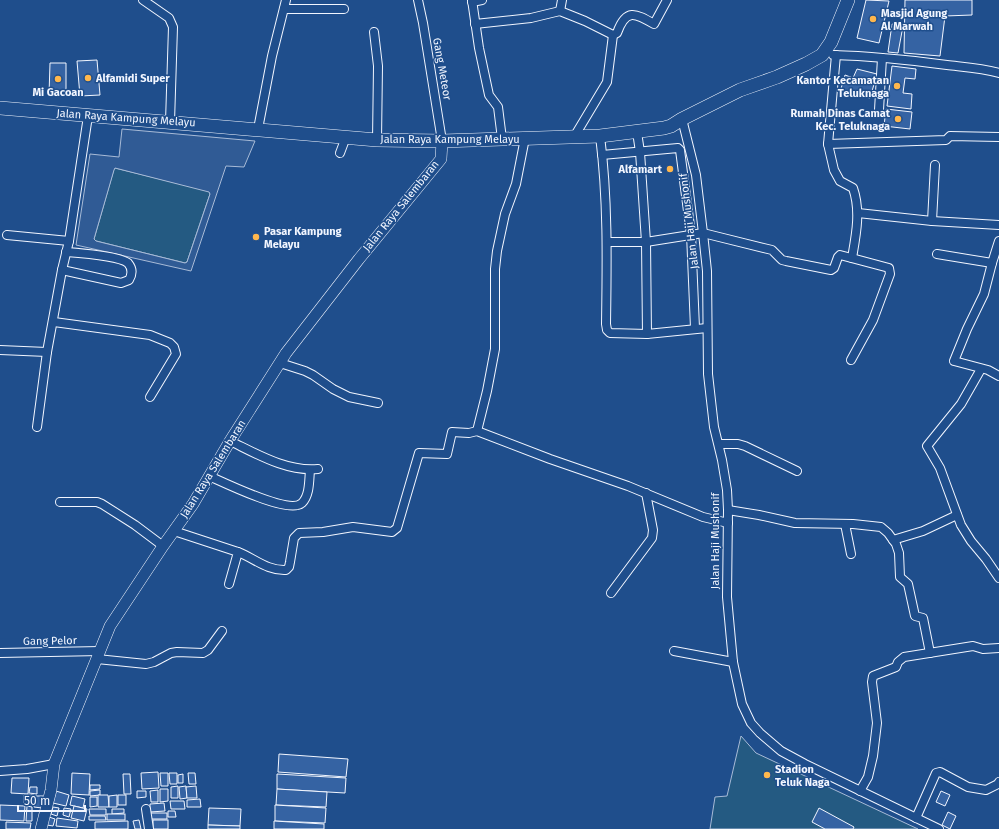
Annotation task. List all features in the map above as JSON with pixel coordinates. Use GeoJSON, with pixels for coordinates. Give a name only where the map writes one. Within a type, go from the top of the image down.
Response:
{"type":"FeatureCollection","features":[{"type":"Feature","properties":{"kind":"main road","name":"Jalan Raya Kampung Melayu"},"geometry":{"type":"LineString","coordinates":[[0,108],[377,140],[442,141],[574,137],[637,132],[672,126],[682,119],[740,90],[777,77],[822,55],[831,42],[848,0]]}},
{"type":"Feature","properties":{"kind":"main road","name":"Jalan Raya Salembaran"},"geometry":{"type":"LineString","coordinates":[[41,829],[51,790],[54,764],[110,626],[193,504],[230,441],[280,363],[359,259],[441,159],[442,141]]}},
{"type":"Feature","properties":{"kind":"street"},"geometry":{"type":"LineString","coordinates":[[143,0],[169,18],[173,27],[170,122]]}},
{"type":"Feature","properties":{"kind":"street"},"geometry":{"type":"LineString","coordinates":[[258,129],[272,56],[286,0]]}},
{"type":"Feature","properties":{"kind":"street","name":"Gang Meteor"},"geometry":{"type":"LineString","coordinates":[[418,0],[442,141]]}},
{"type":"Feature","properties":{"kind":"street"},"geometry":{"type":"LineString","coordinates":[[482,0],[472,1],[475,24],[489,95],[498,107],[502,139]]}},
{"type":"Feature","properties":{"kind":"street"},"geometry":{"type":"LineString","coordinates":[[560,10],[562,0]]}},
{"type":"Feature","properties":{"kind":"street"},"geometry":{"type":"LineString","coordinates":[[574,137],[608,82],[613,35],[617,33],[619,27],[628,15],[638,16],[654,24],[668,0]]}},
{"type":"Feature","properties":{"kind":"street"},"geometry":{"type":"LineString","coordinates":[[284,10],[344,10]]}},
{"type":"Feature","properties":{"kind":"street"},"geometry":{"type":"LineString","coordinates":[[475,24],[532,18],[560,10],[613,35]]}},
{"type":"Feature","properties":{"kind":"street"},"geometry":{"type":"LineString","coordinates":[[374,32],[378,66],[377,140]]}},
{"type":"Feature","properties":{"kind":"street"},"geometry":{"type":"LineString","coordinates":[[822,55],[862,55],[982,69],[999,73]]}},
{"type":"Feature","properties":{"kind":"street"},"geometry":{"type":"LineString","coordinates":[[836,55],[828,144],[834,170],[840,181],[853,188],[858,213],[852,258]]}},
{"type":"Feature","properties":{"kind":"street"},"geometry":{"type":"LineString","coordinates":[[879,110],[882,58]]}},
{"type":"Feature","properties":{"kind":"street"},"geometry":{"type":"LineString","coordinates":[[38,427],[47,352],[54,322],[62,270],[69,241],[88,116]]}},
{"type":"Feature","properties":{"kind":"street","name":"Jalan Haji Mushonif"},"geometry":{"type":"LineString","coordinates":[[682,119],[696,175],[707,271],[708,374],[714,427],[724,474],[728,510],[726,597],[733,662],[742,704],[751,723],[760,733],[781,750],[860,791],[939,829]]}},
{"type":"Feature","properties":{"kind":"street"},"geometry":{"type":"LineString","coordinates":[[637,132],[640,152],[646,242],[647,334]]}},
{"type":"Feature","properties":{"kind":"street"},"geometry":{"type":"LineString","coordinates":[[600,136],[607,242],[607,330],[610,333],[647,334],[707,328]]}},
{"type":"Feature","properties":{"kind":"street"},"geometry":{"type":"LineString","coordinates":[[828,144],[946,140],[950,136],[999,137]]}},
{"type":"Feature","properties":{"kind":"street"},"geometry":{"type":"LineString","coordinates":[[340,153],[346,137]]}},
{"type":"Feature","properties":{"kind":"street"},"geometry":{"type":"LineString","coordinates":[[477,431],[495,350],[495,269],[497,251],[505,214],[516,184],[525,138]]}},
{"type":"Feature","properties":{"kind":"street"},"geometry":{"type":"LineString","coordinates":[[602,155],[678,148],[680,150],[691,234],[695,328]]}},
{"type":"Feature","properties":{"kind":"street"},"geometry":{"type":"LineString","coordinates":[[932,221],[935,165]]}},
{"type":"Feature","properties":{"kind":"street"},"geometry":{"type":"LineString","coordinates":[[858,213],[932,221],[999,225]]}},
{"type":"Feature","properties":{"kind":"street"},"geometry":{"type":"LineString","coordinates":[[607,242],[646,242],[703,233],[772,250],[782,260],[831,270],[834,268],[839,256],[889,268],[890,272],[873,320],[851,360]]}},
{"type":"Feature","properties":{"kind":"street"},"geometry":{"type":"LineString","coordinates":[[7,235],[69,241]]}},
{"type":"Feature","properties":{"kind":"street"},"geometry":{"type":"LineString","coordinates":[[999,241],[984,294],[967,329],[954,361],[988,370],[999,376]]}},
{"type":"Feature","properties":{"kind":"street"},"geometry":{"type":"LineString","coordinates":[[62,270],[121,282],[129,280],[132,276],[132,270],[127,263],[108,256],[66,252]]}},
{"type":"Feature","properties":{"kind":"street"},"geometry":{"type":"LineString","coordinates":[[937,254],[992,263]]}},
{"type":"Feature","properties":{"kind":"street"},"geometry":{"type":"LineString","coordinates":[[54,322],[150,335],[170,343],[174,347],[176,354],[150,397]]}},
{"type":"Feature","properties":{"kind":"street"},"geometry":{"type":"LineString","coordinates":[[0,350],[47,352]]}},
{"type":"Feature","properties":{"kind":"street"},"geometry":{"type":"LineString","coordinates":[[280,363],[313,374],[333,389],[349,397],[378,402]]}},
{"type":"Feature","properties":{"kind":"street"},"geometry":{"type":"LineString","coordinates":[[981,369],[961,404],[927,446],[940,468],[957,516],[972,541],[999,578]]}},
{"type":"Feature","properties":{"kind":"street"},"geometry":{"type":"LineString","coordinates":[[174,531],[238,552],[264,566],[286,570],[289,567],[294,538],[299,533],[323,532],[353,528],[392,532],[397,528],[419,453],[448,454],[452,432],[470,434],[477,431],[646,493],[703,518],[728,523]]}},
{"type":"Feature","properties":{"kind":"street"},"geometry":{"type":"LineString","coordinates":[[209,476],[268,501],[298,505],[303,502],[307,496],[314,470],[286,466],[230,441]]}},
{"type":"Feature","properties":{"kind":"street"},"geometry":{"type":"LineString","coordinates":[[718,444],[738,444],[745,446],[798,471]]}},
{"type":"Feature","properties":{"kind":"street"},"geometry":{"type":"LineString","coordinates":[[611,593],[652,538],[653,530],[646,493]]}},
{"type":"Feature","properties":{"kind":"street"},"geometry":{"type":"LineString","coordinates":[[60,502],[97,502],[102,504],[135,525],[163,546]]}},
{"type":"Feature","properties":{"kind":"street"},"geometry":{"type":"LineString","coordinates":[[728,510],[795,523],[845,524],[881,527],[888,533],[898,550],[900,577],[908,584],[915,616],[923,618],[930,653]]}},
{"type":"Feature","properties":{"kind":"street"},"geometry":{"type":"LineString","coordinates":[[893,540],[924,531],[957,516]]}},
{"type":"Feature","properties":{"kind":"street"},"geometry":{"type":"LineString","coordinates":[[845,524],[851,554]]}},
{"type":"Feature","properties":{"kind":"street"},"geometry":{"type":"LineString","coordinates":[[229,584],[238,552]]}},
{"type":"Feature","properties":{"kind":"street","name":"Gang Pelor"},"geometry":{"type":"LineString","coordinates":[[0,653],[98,655],[146,664],[177,652],[203,653],[208,650],[222,631]]}},
{"type":"Feature","properties":{"kind":"street"},"geometry":{"type":"LineString","coordinates":[[860,791],[868,777],[873,756],[877,723],[872,682],[873,676],[896,667],[898,662],[904,657],[973,646],[983,649],[999,648]]}},
{"type":"Feature","properties":{"kind":"street"},"geometry":{"type":"LineString","coordinates":[[674,651],[733,662]]}},
{"type":"Feature","properties":{"kind":"street"},"geometry":{"type":"LineString","coordinates":[[0,771],[26,769],[54,764]]}},
{"type":"Feature","properties":{"kind":"street"},"geometry":{"type":"LineString","coordinates":[[916,818],[936,773],[940,772],[968,787],[986,790],[999,782]]}},
{"type":"Feature","properties":{"kind":"street"},"geometry":{"type":"LineString","coordinates":[[146,808],[149,829]]}},
{"type":"Feature","properties":{"kind":"shaded area"},"geometry":{"type":"Polygon","coordinates":[[[122,129],[255,141],[244,167],[226,166],[191,271],[76,245],[90,154],[119,157],[122,129]],[[115,168],[94,239],[96,241],[185,263],[187,262],[210,194],[209,192],[115,168]]]}},
{"type":"Feature","properties":{"kind":"shaded area"},"geometry":{"type":"Polygon","coordinates":[[[115,168],[209,191],[210,194],[187,262],[185,263],[96,241],[94,239],[115,168]]]}},
{"type":"Feature","properties":{"kind":"shaded area","name":"Stadion Teluk Naga"},"geometry":{"type":"Polygon","coordinates":[[[741,736],[756,753],[918,829],[710,829],[715,797],[727,796],[741,736]]]}},
{"type":"Feature","properties":{"kind":"building","name":"Masjid Agung Al Marwah"},"geometry":{"type":"Polygon","coordinates":[[[866,0],[889,1],[879,43],[857,38],[866,0]]]}},
{"type":"Feature","properties":{"kind":"building"},"geometry":{"type":"Polygon","coordinates":[[[905,0],[972,0],[972,15],[945,16],[940,56],[904,53],[905,0]]]}},
{"type":"Feature","properties":{"kind":"building"},"geometry":{"type":"Polygon","coordinates":[[[892,24],[903,26],[898,53],[888,52],[892,24]]]}},
{"type":"Feature","properties":{"kind":"building","name":"Alfamidi Super"},"geometry":{"type":"Polygon","coordinates":[[[97,60],[100,95],[80,96],[77,61],[97,60]]]}},
{"type":"Feature","properties":{"kind":"building","name":"Mi Gacoan"},"geometry":{"type":"Polygon","coordinates":[[[50,63],[66,63],[66,95],[49,95],[50,63]]]}},
{"type":"Feature","properties":{"kind":"building","name":"Kantor Kecamatan Teluknaga"},"geometry":{"type":"Polygon","coordinates":[[[892,66],[916,69],[915,79],[905,78],[903,93],[912,94],[911,109],[887,106],[892,66]]]}},
{"type":"Feature","properties":{"kind":"building"},"geometry":{"type":"Polygon","coordinates":[[[857,69],[877,74],[870,98],[840,92],[845,75],[853,78],[857,69]]]}},
{"type":"Feature","properties":{"kind":"building","name":"Rumah Dinas Camat Kec. Teluknaga"},"geometry":{"type":"Polygon","coordinates":[[[886,109],[912,112],[910,129],[884,126],[886,109]]]}},
{"type":"Feature","properties":{"kind":"building"},"geometry":{"type":"Polygon","coordinates":[[[279,754],[348,759],[346,777],[278,772],[279,754]]]}},
{"type":"Feature","properties":{"kind":"building"},"geometry":{"type":"Polygon","coordinates":[[[158,772],[159,788],[142,789],[141,773],[158,772]]]}},
{"type":"Feature","properties":{"kind":"building"},"geometry":{"type":"Polygon","coordinates":[[[72,773],[90,774],[89,795],[71,794],[72,773]]]}},
{"type":"Feature","properties":{"kind":"building"},"geometry":{"type":"Polygon","coordinates":[[[160,773],[168,773],[168,786],[161,786],[160,773]]]}},
{"type":"Feature","properties":{"kind":"building"},"geometry":{"type":"Polygon","coordinates":[[[169,773],[177,773],[177,784],[170,784],[169,773]]]}},
{"type":"Feature","properties":{"kind":"building"},"geometry":{"type":"Polygon","coordinates":[[[188,773],[195,773],[196,784],[189,784],[188,773]]]}},
{"type":"Feature","properties":{"kind":"building"},"geometry":{"type":"Polygon","coordinates":[[[123,774],[130,774],[131,794],[124,794],[123,774]]]}},
{"type":"Feature","properties":{"kind":"building"},"geometry":{"type":"Polygon","coordinates":[[[183,774],[183,783],[178,783],[178,775],[183,774]]]}},
{"type":"Feature","properties":{"kind":"building"},"geometry":{"type":"Polygon","coordinates":[[[277,774],[346,778],[345,793],[277,789],[277,774]]]}},
{"type":"Feature","properties":{"kind":"building"},"geometry":{"type":"Polygon","coordinates":[[[12,778],[29,778],[28,794],[11,793],[12,778]]]}},
{"type":"Feature","properties":{"kind":"building"},"geometry":{"type":"Polygon","coordinates":[[[90,785],[100,785],[100,789],[90,790],[90,785]]]}},
{"type":"Feature","properties":{"kind":"building"},"geometry":{"type":"Polygon","coordinates":[[[178,786],[178,798],[171,798],[171,787],[178,786]]]}},
{"type":"Feature","properties":{"kind":"building"},"geometry":{"type":"Polygon","coordinates":[[[186,786],[187,798],[180,799],[179,787],[186,786]]]}},
{"type":"Feature","properties":{"kind":"building"},"geometry":{"type":"Polygon","coordinates":[[[196,786],[197,798],[187,798],[186,787],[196,786]]]}},
{"type":"Feature","properties":{"kind":"building"},"geometry":{"type":"Polygon","coordinates":[[[30,787],[37,787],[37,794],[29,793],[30,787]]]}},
{"type":"Feature","properties":{"kind":"building"},"geometry":{"type":"Polygon","coordinates":[[[160,789],[168,789],[168,801],[160,802],[160,789]]]}},
{"type":"Feature","properties":{"kind":"building"},"geometry":{"type":"Polygon","coordinates":[[[277,789],[327,792],[326,807],[276,805],[277,789]]]}},
{"type":"Feature","properties":{"kind":"building"},"geometry":{"type":"Polygon","coordinates":[[[100,790],[100,795],[90,796],[90,791],[100,790]]]}},
{"type":"Feature","properties":{"kind":"building"},"geometry":{"type":"Polygon","coordinates":[[[158,790],[158,802],[151,802],[150,791],[158,790]]]}},
{"type":"Feature","properties":{"kind":"building"},"geometry":{"type":"Polygon","coordinates":[[[56,791],[69,795],[66,806],[53,803],[56,791]]]}},
{"type":"Feature","properties":{"kind":"building"},"geometry":{"type":"Polygon","coordinates":[[[137,791],[146,791],[146,797],[137,798],[137,791]]]}},
{"type":"Feature","properties":{"kind":"building"},"geometry":{"type":"Polygon","coordinates":[[[941,791],[950,795],[945,806],[936,802],[941,791]]]}},
{"type":"Feature","properties":{"kind":"building"},"geometry":{"type":"Polygon","coordinates":[[[24,795],[34,795],[33,804],[24,804],[24,795]]]}},
{"type":"Feature","properties":{"kind":"building"},"geometry":{"type":"Polygon","coordinates":[[[98,795],[108,795],[109,807],[98,807],[98,795]]]}},
{"type":"Feature","properties":{"kind":"building"},"geometry":{"type":"Polygon","coordinates":[[[117,795],[117,807],[109,807],[109,796],[117,795]]]}},
{"type":"Feature","properties":{"kind":"building"},"geometry":{"type":"Polygon","coordinates":[[[118,795],[126,795],[126,805],[118,805],[118,795]]]}},
{"type":"Feature","properties":{"kind":"building"},"geometry":{"type":"Polygon","coordinates":[[[35,796],[43,796],[42,808],[34,807],[35,796]]]}},
{"type":"Feature","properties":{"kind":"building"},"geometry":{"type":"Polygon","coordinates":[[[72,796],[85,799],[83,808],[70,805],[72,796]]]}},
{"type":"Feature","properties":{"kind":"building"},"geometry":{"type":"Polygon","coordinates":[[[90,797],[97,797],[97,806],[90,807],[90,797]]]}},
{"type":"Feature","properties":{"kind":"building"},"geometry":{"type":"Polygon","coordinates":[[[200,799],[201,807],[187,807],[187,800],[200,799]]]}},
{"type":"Feature","properties":{"kind":"building"},"geometry":{"type":"Polygon","coordinates":[[[170,801],[184,801],[185,809],[171,809],[170,801]]]}},
{"type":"Feature","properties":{"kind":"building"},"geometry":{"type":"Polygon","coordinates":[[[164,803],[165,811],[150,812],[150,804],[164,803]]]}},
{"type":"Feature","properties":{"kind":"building"},"geometry":{"type":"Polygon","coordinates":[[[0,805],[25,806],[24,821],[0,820],[0,805]]]}},
{"type":"Feature","properties":{"kind":"building"},"geometry":{"type":"Polygon","coordinates":[[[275,805],[326,808],[325,823],[275,821],[275,805]]]}},
{"type":"Feature","properties":{"kind":"building"},"geometry":{"type":"Polygon","coordinates":[[[27,806],[32,807],[32,821],[26,821],[27,806]]]}},
{"type":"Feature","properties":{"kind":"building"},"geometry":{"type":"Polygon","coordinates":[[[74,806],[87,809],[84,821],[71,818],[74,806]]]}},
{"type":"Feature","properties":{"kind":"building"},"geometry":{"type":"Polygon","coordinates":[[[53,807],[59,808],[57,816],[51,814],[53,807]]]}},
{"type":"Feature","properties":{"kind":"building"},"geometry":{"type":"Polygon","coordinates":[[[64,808],[71,809],[69,817],[63,815],[64,808]]]}},
{"type":"Feature","properties":{"kind":"building"},"geometry":{"type":"Polygon","coordinates":[[[209,808],[241,809],[240,826],[208,825],[209,808]]]}},
{"type":"Feature","properties":{"kind":"building"},"geometry":{"type":"Polygon","coordinates":[[[819,808],[854,827],[853,829],[825,829],[812,822],[819,808]]]}},
{"type":"Feature","properties":{"kind":"building"},"geometry":{"type":"Polygon","coordinates":[[[89,809],[106,809],[106,815],[90,815],[89,809]]]}},
{"type":"Feature","properties":{"kind":"building"},"geometry":{"type":"Polygon","coordinates":[[[112,809],[124,809],[124,813],[112,814],[112,809]]]}},
{"type":"Feature","properties":{"kind":"building"},"geometry":{"type":"Polygon","coordinates":[[[168,811],[175,811],[176,817],[168,817],[168,811]]]}},
{"type":"Feature","properties":{"kind":"building"},"geometry":{"type":"Polygon","coordinates":[[[948,812],[956,816],[950,829],[942,825],[948,812]]]}},
{"type":"Feature","properties":{"kind":"building"},"geometry":{"type":"Polygon","coordinates":[[[150,813],[167,813],[167,819],[150,819],[150,813]]]}},
{"type":"Feature","properties":{"kind":"building"},"geometry":{"type":"Polygon","coordinates":[[[107,814],[125,814],[125,820],[107,820],[107,814]]]}},
{"type":"Feature","properties":{"kind":"building"},"geometry":{"type":"Polygon","coordinates":[[[89,816],[105,816],[106,820],[89,820],[89,816]]]}},
{"type":"Feature","properties":{"kind":"building"},"geometry":{"type":"Polygon","coordinates":[[[49,817],[55,819],[53,826],[47,825],[49,817]]]}},
{"type":"Feature","properties":{"kind":"building"},"geometry":{"type":"Polygon","coordinates":[[[57,818],[78,821],[77,828],[56,826],[57,818]]]}},
{"type":"Feature","properties":{"kind":"building"},"geometry":{"type":"Polygon","coordinates":[[[139,820],[141,829],[135,829],[133,821],[139,820]]]}},
{"type":"Feature","properties":{"kind":"building"},"geometry":{"type":"Polygon","coordinates":[[[153,820],[168,820],[168,829],[153,829],[153,820]]]}},
{"type":"Feature","properties":{"kind":"building"},"geometry":{"type":"Polygon","coordinates":[[[128,821],[128,829],[95,829],[95,822],[128,821]]]}},
{"type":"Feature","properties":{"kind":"building"},"geometry":{"type":"Polygon","coordinates":[[[274,821],[324,824],[324,829],[274,829],[274,821]]]}},
{"type":"Feature","properties":{"kind":"building"},"geometry":{"type":"Polygon","coordinates":[[[6,822],[31,823],[30,829],[6,829],[6,822]]]}},
{"type":"Feature","properties":{"kind":"building"},"geometry":{"type":"Polygon","coordinates":[[[208,825],[240,826],[240,829],[208,829],[208,825]]]}},
{"type":"Feature","properties":{"kind":"place","name":"Masjid Agung Al Marwah"},"geometry":{"type":"Point","coordinates":[873,19]}},
{"type":"Feature","properties":{"kind":"place","name":"Alfamidi Super"},"geometry":{"type":"Point","coordinates":[88,78]}},
{"type":"Feature","properties":{"kind":"place","name":"Mi Gacoan"},"geometry":{"type":"Point","coordinates":[58,79]}},
{"type":"Feature","properties":{"kind":"place","name":"Kantor Kecamatan Teluknaga"},"geometry":{"type":"Point","coordinates":[897,86]}},
{"type":"Feature","properties":{"kind":"place","name":"Rumah Dinas Camat Kec. Teluknaga"},"geometry":{"type":"Point","coordinates":[898,119]}},
{"type":"Feature","properties":{"kind":"place","name":"Alfamart"},"geometry":{"type":"Point","coordinates":[670,169]}},
{"type":"Feature","properties":{"kind":"place","name":"Pasar Kampung Melayu"},"geometry":{"type":"Point","coordinates":[256,237]}},
{"type":"Feature","properties":{"kind":"place","name":"Stadion Teluk Naga"},"geometry":{"type":"Point","coordinates":[767,775]}}]}
